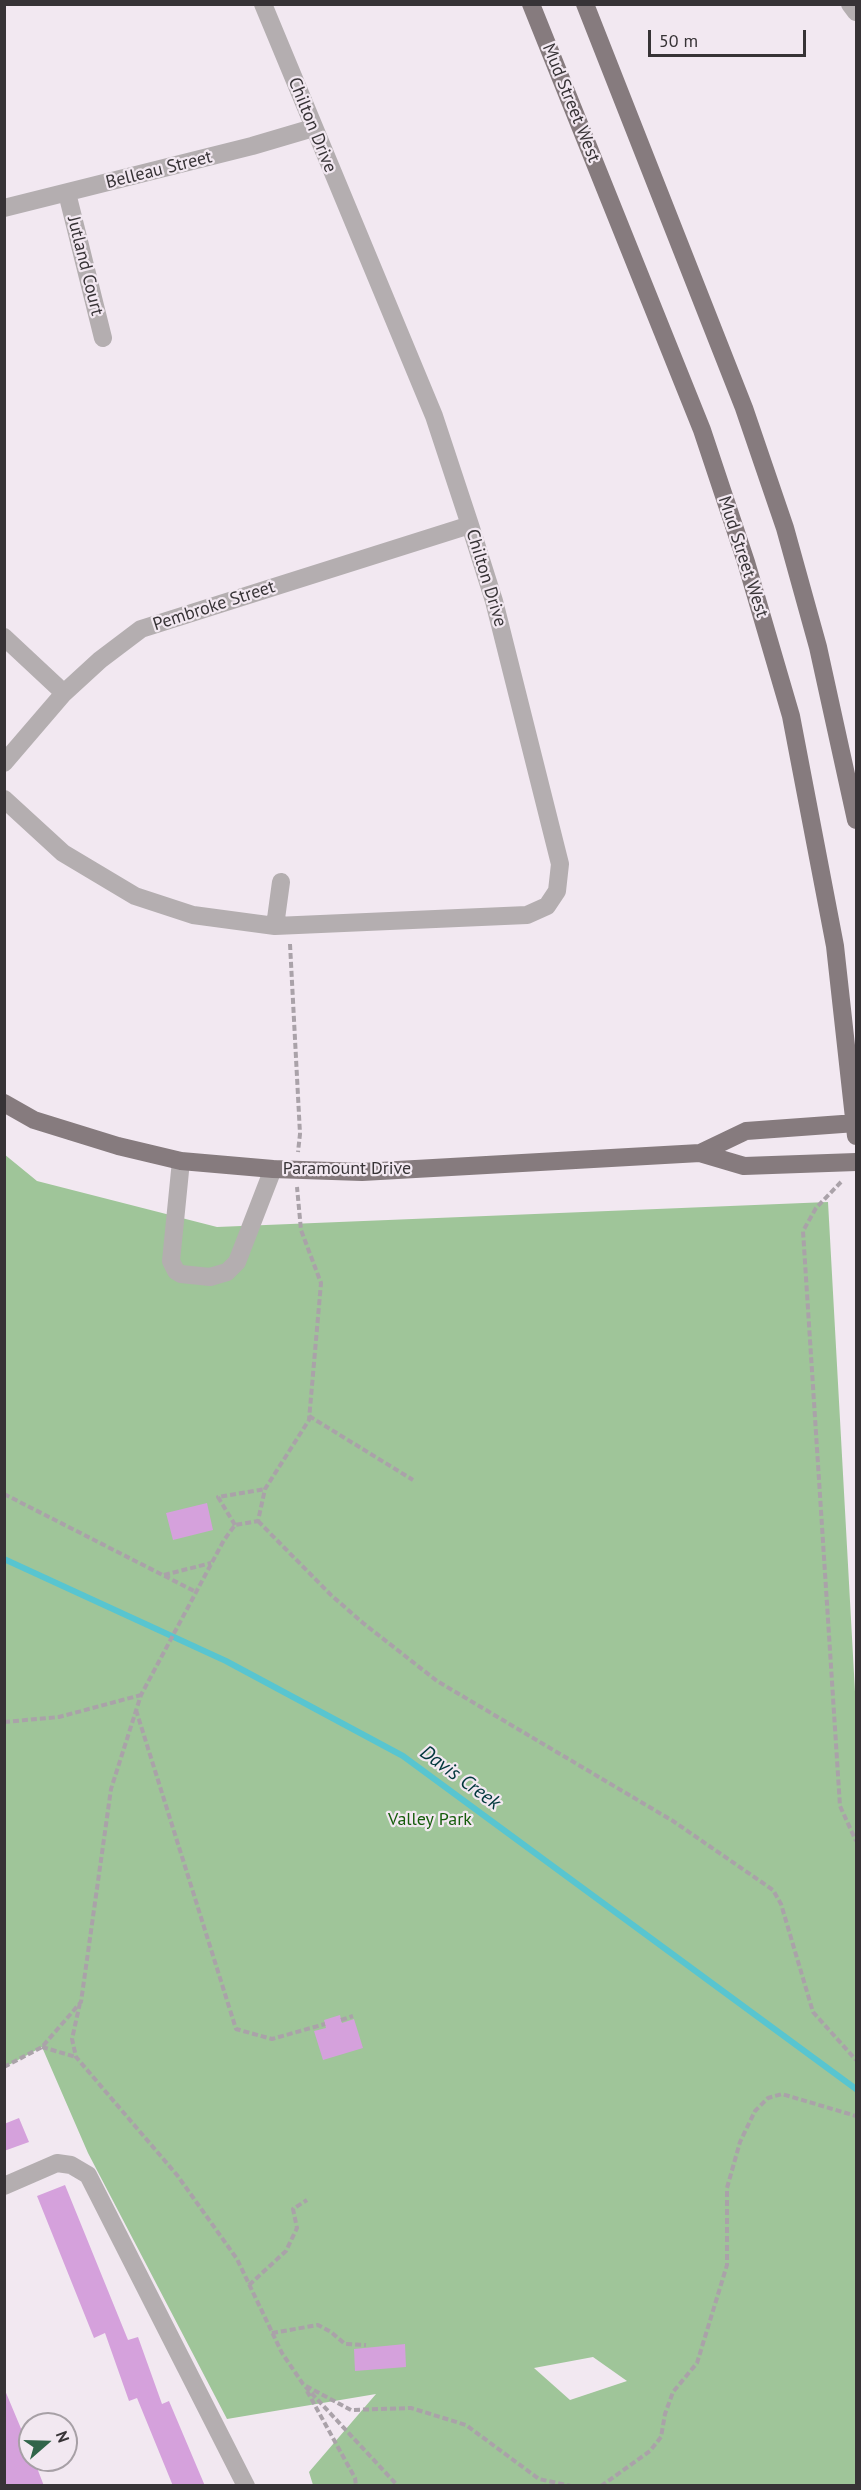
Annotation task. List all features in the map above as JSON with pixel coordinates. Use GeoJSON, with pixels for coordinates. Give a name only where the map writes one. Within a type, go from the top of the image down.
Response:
{"type":"FeatureCollection","features":[{"type":"Feature","properties":{"kind":"main road","name":"Mud Street West"},"geometry":{"type":"LineString","coordinates":[[531,4],[702,430],[746,562],[788,705],[810,806],[834,946],[856,1128]]}},
{"type":"Feature","properties":{"kind":"main road"},"geometry":{"type":"LineString","coordinates":[[585,4],[744,408],[781,517],[818,646],[856,820]]}},
{"type":"Feature","properties":{"kind":"main road","name":"Paramount Drive"},"geometry":{"type":"LineString","coordinates":[[4,1103],[34,1120],[118,1146],[182,1161],[273,1169],[362,1172],[700,1153],[744,1166],[852,1168]]}},
{"type":"Feature","properties":{"kind":"main road","name":"Paramount Drive"},"geometry":{"type":"LineString","coordinates":[[700,1153],[746,1131],[856,1128]]}},
{"type":"Feature","properties":{"kind":"street","name":"Chilton Drive"},"geometry":{"type":"LineString","coordinates":[[4,799],[63,854],[135,896],[193,915],[282,926],[527,915],[547,906],[557,891],[560,864],[494,601],[434,416],[312,128],[263,4]]}},
{"type":"Feature","properties":{"kind":"street"},"geometry":{"type":"LineString","coordinates":[[850,4],[856,12]]}},
{"type":"Feature","properties":{"kind":"street","name":"Belleau Street"},"geometry":{"type":"LineString","coordinates":[[4,208],[312,128]]}},
{"type":"Feature","properties":{"kind":"street","name":"Jutland Court"},"geometry":{"type":"LineString","coordinates":[[68,193],[103,338]]}},
{"type":"Feature","properties":{"kind":"street","name":"Pembroke Street"},"geometry":{"type":"LineString","coordinates":[[4,763],[64,693],[100,660],[141,629],[470,525]]}},
{"type":"Feature","properties":{"kind":"street"},"geometry":{"type":"LineString","coordinates":[[4,638],[64,693]]}},
{"type":"Feature","properties":{"kind":"street"},"geometry":{"type":"LineString","coordinates":[[281,882],[282,926]]}},
{"type":"Feature","properties":{"kind":"street"},"geometry":{"type":"LineString","coordinates":[[182,1161],[171,1261],[176,1271],[181,1274],[210,1277],[227,1272],[237,1262],[273,1169]]}},
{"type":"Feature","properties":{"kind":"street"},"geometry":{"type":"LineString","coordinates":[[4,2186],[57,2163],[71,2165],[88,2175],[246,2486]]}},
{"type":"Feature","properties":{"kind":"path"},"geometry":{"type":"LineString","coordinates":[[258,1521],[265,1489],[309,1420],[321,1283],[301,1230],[296,1170],[300,1134],[282,926]]}},
{"type":"Feature","properties":{"kind":"path"},"geometry":{"type":"LineString","coordinates":[[852,1168],[816,1208],[802,1231],[840,1806],[856,1841]]}},
{"type":"Feature","properties":{"kind":"path"},"geometry":{"type":"LineString","coordinates":[[309,1416],[413,1480]]}},
{"type":"Feature","properties":{"kind":"path"},"geometry":{"type":"LineString","coordinates":[[235,1525],[218,1497],[265,1489]]}},
{"type":"Feature","properties":{"kind":"path"},"geometry":{"type":"LineString","coordinates":[[4,1494],[196,1592]]}},
{"type":"Feature","properties":{"kind":"path"},"geometry":{"type":"LineString","coordinates":[[258,1521],[235,1525],[211,1563],[141,1695],[111,1789],[81,2002],[72,2039],[76,2057],[177,2175],[237,2259],[282,2353],[303,2384],[355,2478],[356,2486]]}},
{"type":"Feature","properties":{"kind":"path"},"geometry":{"type":"LineString","coordinates":[[258,1521],[331,1595],[363,1623],[437,1680],[673,1821],[772,1890],[781,1904],[813,2012],[856,2060]]}},
{"type":"Feature","properties":{"kind":"path"},"geometry":{"type":"LineString","coordinates":[[164,1575],[211,1563]]}},
{"type":"Feature","properties":{"kind":"path"},"geometry":{"type":"LineString","coordinates":[[4,1722],[59,1717],[141,1695]]}},
{"type":"Feature","properties":{"kind":"path"},"geometry":{"type":"LineString","coordinates":[[136,1709],[236,2029],[272,2039],[325,2024]]}},
{"type":"Feature","properties":{"kind":"path"},"geometry":{"type":"LineString","coordinates":[[4,2067],[42,2047],[81,2002]]}},
{"type":"Feature","properties":{"kind":"path"},"geometry":{"type":"LineString","coordinates":[[341,2020],[353,2016]]}},
{"type":"Feature","properties":{"kind":"path"},"geometry":{"type":"LineString","coordinates":[[42,2047],[76,2057]]}},
{"type":"Feature","properties":{"kind":"path"},"geometry":{"type":"LineString","coordinates":[[601,2486],[650,2451],[661,2437],[665,2414],[674,2392],[697,2363],[727,2265],[727,2188],[740,2142],[755,2112],[768,2098],[782,2094],[856,2116]]}},
{"type":"Feature","properties":{"kind":"path"},"geometry":{"type":"LineString","coordinates":[[249,2285],[285,2251],[297,2228],[294,2209],[307,2200]]}},
{"type":"Feature","properties":{"kind":"path"},"geometry":{"type":"LineString","coordinates":[[272,2332],[318,2325],[345,2344],[366,2344]]}},
{"type":"Feature","properties":{"kind":"path"},"geometry":{"type":"LineString","coordinates":[[303,2384],[398,2486]]}},
{"type":"Feature","properties":{"kind":"path"},"geometry":{"type":"LineString","coordinates":[[303,2384],[351,2410],[411,2408],[466,2425],[539,2479],[571,2486]]}},
{"type":"Feature","properties":{"kind":"green space","name":"Valley Park"},"geometry":{"type":"Polygon","coordinates":[[[4,1154],[37,1181],[217,1227],[828,1202],[856,1710],[856,2485],[313,2485],[309,2472],[376,2394],[227,2419],[88,2153],[42,2047],[5,2067],[4,1154]],[[593,2357],[534,2368],[570,2400],[627,2381],[593,2357]]]}},
{"type":"Feature","properties":{"kind":"building"},"geometry":{"type":"Polygon","coordinates":[[[207,1503],[213,1530],[173,1540],[166,1513],[207,1503]]]}},
{"type":"Feature","properties":{"kind":"building"},"geometry":{"type":"Polygon","coordinates":[[[340,2015],[342,2023],[354,2019],[363,2048],[323,2060],[314,2031],[326,2028],[324,2020],[340,2015]]]}},
{"type":"Feature","properties":{"kind":"building"},"geometry":{"type":"Polygon","coordinates":[[[19,2118],[29,2142],[4,2151],[4,2124],[19,2118]]]}},
{"type":"Feature","properties":{"kind":"building"},"geometry":{"type":"Polygon","coordinates":[[[65,2185],[128,2340],[138,2337],[162,2404],[169,2401],[205,2486],[173,2486],[137,2398],[129,2401],[105,2333],[94,2338],[37,2196],[65,2185]]]}},
{"type":"Feature","properties":{"kind":"building"},"geometry":{"type":"Polygon","coordinates":[[[405,2344],[406,2367],[355,2371],[354,2349],[405,2344]]]}},
{"type":"Feature","properties":{"kind":"building"},"geometry":{"type":"Polygon","coordinates":[[[4,2388],[18,2421],[18,2472],[39,2472],[44,2486],[7,2486],[4,2478],[4,2388]]]}},
{"type":"Feature","properties":{"kind":"waterway","name":"Davis Creek"},"geometry":{"type":"LineString","coordinates":[[4,1559],[226,1661],[403,1756],[856,2089]]}}]}
